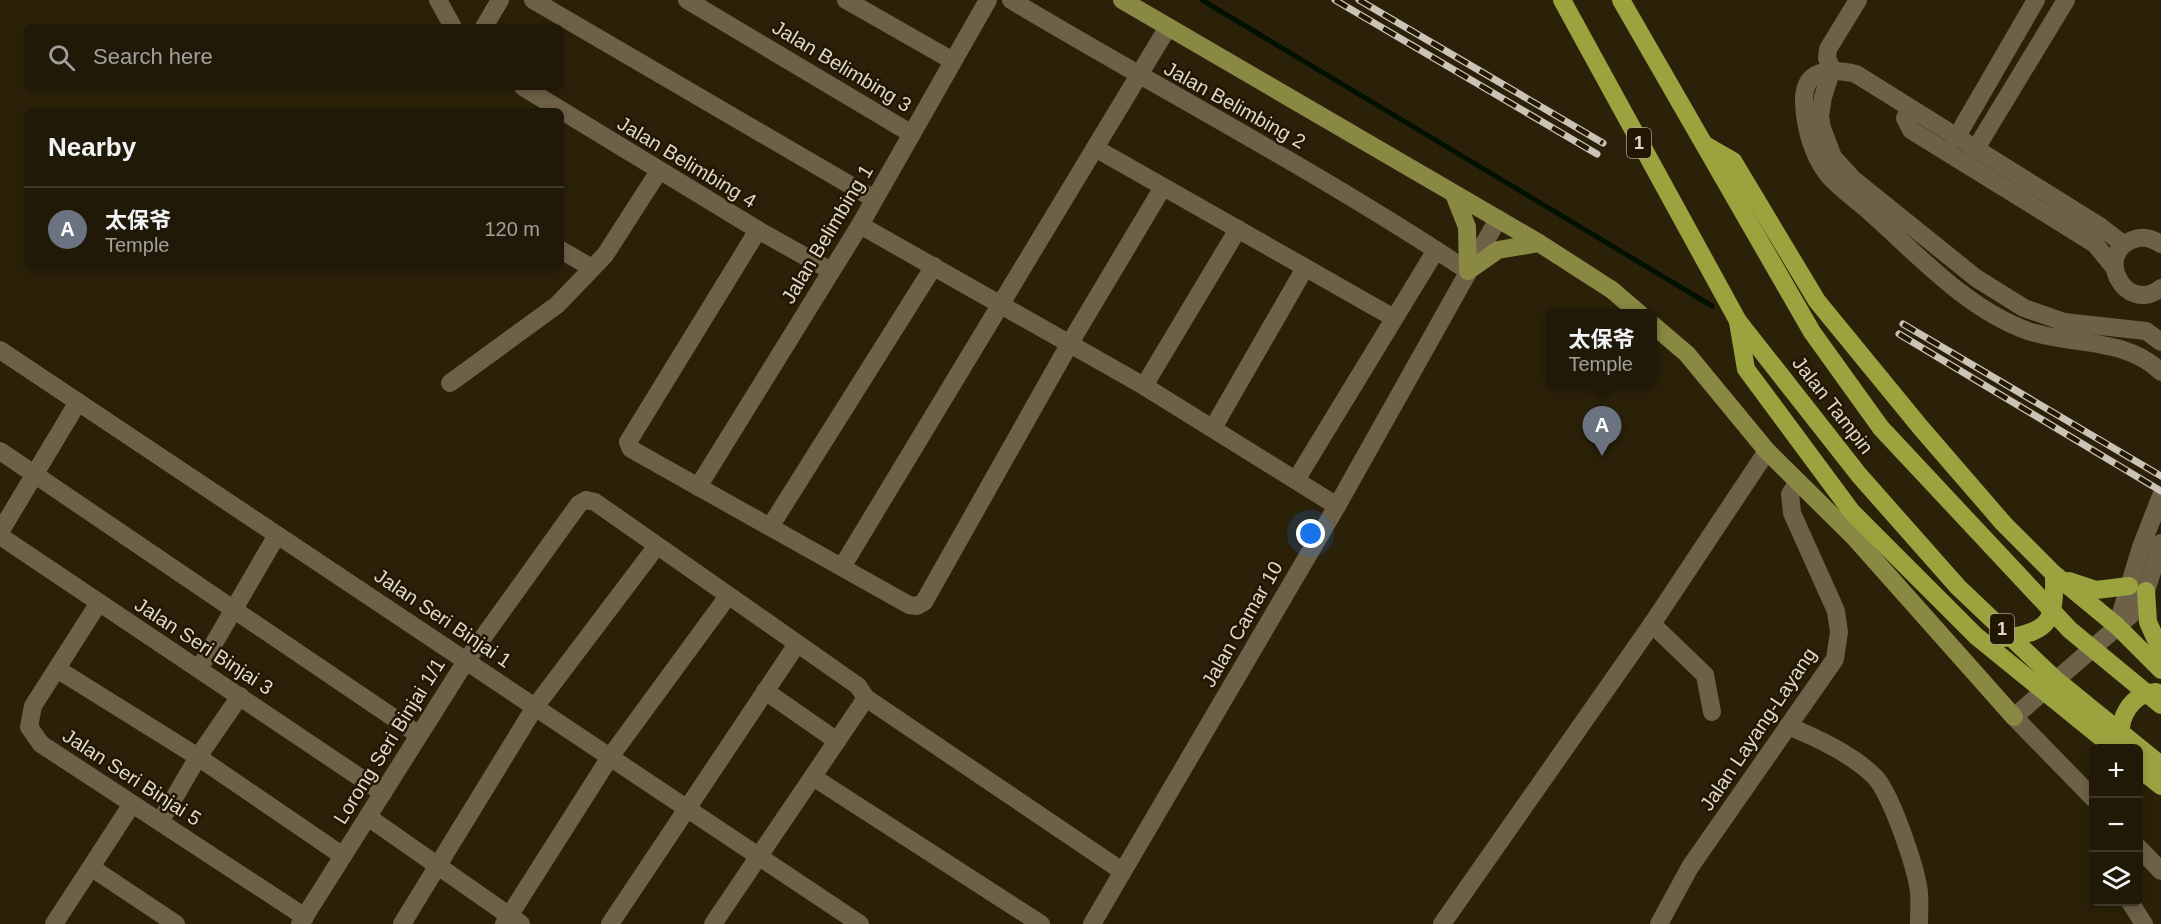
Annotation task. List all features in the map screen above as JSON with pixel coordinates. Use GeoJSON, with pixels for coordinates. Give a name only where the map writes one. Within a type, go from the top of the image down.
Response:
{"type":"FeatureCollection","features":[{"type":"Feature","properties":{"kind":"highway","name":"Jalan Tampin"},"geometry":{"type":"LineString","coordinates":[[1562,0],[1738,321],[1859,476],[1958,587],[2055,680],[2161,765]]}},
{"type":"Feature","properties":{"kind":"highway","name":"Jalan Tampin"},"geometry":{"type":"LineString","coordinates":[[1621,0],[1812,332],[1881,428],[2070,630],[2161,705]]}},
{"type":"Feature","properties":{"kind":"highway"},"geometry":{"type":"LineString","coordinates":[[1705,145],[1732,161],[1833,324],[2004,524],[2054,574],[2117,626],[2161,670]]}},
{"type":"Feature","properties":{"kind":"highway"},"geometry":{"type":"LineString","coordinates":[[1738,321],[1746,369],[1852,512],[1976,636],[2109,744]]}},
{"type":"Feature","properties":{"kind":"highway"},"geometry":{"type":"LineString","coordinates":[[1976,636],[2003,638],[2029,634],[2046,623],[2053,614],[2055,605],[2054,574]]}},
{"type":"Feature","properties":{"kind":"highway"},"geometry":{"type":"LineString","coordinates":[[2054,574],[2096,590],[2138,588],[2148,622],[2161,651]]}},
{"type":"Feature","properties":{"kind":"highway"},"geometry":{"type":"LineString","coordinates":[[2122,744],[2125,712],[2135,699],[2149,692],[2161,691]]}},
{"type":"Feature","properties":{"kind":"highway"},"geometry":{"type":"LineString","coordinates":[[2143,771],[2161,786]]}},
{"type":"Feature","properties":{"kind":"main road"},"geometry":{"type":"LineString","coordinates":[[1122,0],[1539,243],[1612,290],[1634,309]]}},
{"type":"Feature","properties":{"kind":"main road"},"geometry":{"type":"LineString","coordinates":[[1454,194],[1467,227],[1468,272]]}},
{"type":"Feature","properties":{"kind":"main road"},"geometry":{"type":"LineString","coordinates":[[1468,272],[1498,250],[1539,243]]}},
{"type":"Feature","properties":{"kind":"main road"},"geometry":{"type":"LineString","coordinates":[[1657,328],[1687,354],[1767,451],[1854,537],[2014,717]]}},
{"type":"Feature","properties":{"kind":"street"},"geometry":{"type":"LineString","coordinates":[[438,0],[451,24]]}},
{"type":"Feature","properties":{"kind":"street"},"geometry":{"type":"LineString","coordinates":[[486,24],[500,0]]}},
{"type":"Feature","properties":{"kind":"street"},"geometry":{"type":"LineString","coordinates":[[533,0],[874,199]]}},
{"type":"Feature","properties":{"kind":"street","name":"Jalan Belimbing 3"},"geometry":{"type":"LineString","coordinates":[[687,0],[912,134]]}},
{"type":"Feature","properties":{"kind":"street"},"geometry":{"type":"LineString","coordinates":[[846,0],[953,61]]}},
{"type":"Feature","properties":{"kind":"street","name":"Jalan Belimbing 1"},"geometry":{"type":"LineString","coordinates":[[698,487],[860,225],[988,0]]}},
{"type":"Feature","properties":{"kind":"street","name":"Jalan Belimbing 2"},"geometry":{"type":"LineString","coordinates":[[1011,0],[1138,77],[1338,188],[1468,272]]}},
{"type":"Feature","properties":{"kind":"street"},"geometry":{"type":"LineString","coordinates":[[1858,0],[1831,41],[1827,58],[1832,69],[1822,106],[1822,128],[1833,157],[1853,179],[1976,278],[2024,308],[2064,322],[2146,331],[2161,342]]}},
{"type":"Feature","properties":{"kind":"street"},"geometry":{"type":"LineString","coordinates":[[1956,138],[2036,0]]}},
{"type":"Feature","properties":{"kind":"street"},"geometry":{"type":"LineString","coordinates":[[1975,150],[2066,0]]}},
{"type":"Feature","properties":{"kind":"street"},"geometry":{"type":"LineString","coordinates":[[842,567],[1168,27]]}},
{"type":"Feature","properties":{"kind":"street"},"geometry":{"type":"LineString","coordinates":[[2123,244],[2102,227],[1856,74],[1832,69],[1816,73],[1806,88],[1804,99],[1814,150],[1828,175],[1933,270],[1992,313],[2027,331],[2134,353],[2161,372]]}},
{"type":"Feature","properties":{"kind":"street","name":"Jalan Belimbing 4"},"geometry":{"type":"LineString","coordinates":[[528,90],[557,108]]}},
{"type":"Feature","properties":{"kind":"street"},"geometry":{"type":"LineString","coordinates":[[1910,108],[1905,118],[1911,130],[2095,244],[2113,266]]}},
{"type":"Feature","properties":{"kind":"street","name":"Jalan Belimbing 4"},"geometry":{"type":"LineString","coordinates":[[564,112],[831,272]]}},
{"type":"Feature","properties":{"kind":"street"},"geometry":{"type":"LineString","coordinates":[[1095,148],[1394,318]]}},
{"type":"Feature","properties":{"kind":"street"},"geometry":{"type":"LineString","coordinates":[[450,383],[557,305],[605,255],[659,171]]}},
{"type":"Feature","properties":{"kind":"street"},"geometry":{"type":"LineString","coordinates":[[758,230],[628,442],[631,449],[909,605],[917,606],[924,602],[1070,344],[1163,187]]}},
{"type":"Feature","properties":{"kind":"street","name":"Jalan Camar 10"},"geometry":{"type":"LineString","coordinates":[[1092,924],[1338,506],[1498,219]]}},
{"type":"Feature","properties":{"kind":"street"},"geometry":{"type":"LineString","coordinates":[[860,225],[1144,386],[1338,506]]}},
{"type":"Feature","properties":{"kind":"street"},"geometry":{"type":"LineString","coordinates":[[1144,386],[1238,229]]}},
{"type":"Feature","properties":{"kind":"street"},"geometry":{"type":"LineString","coordinates":[[2159,239],[2139,237],[2123,244],[2115,256],[2113,266],[2115,276],[2127,291],[2146,295],[2161,288]]}},
{"type":"Feature","properties":{"kind":"street"},"geometry":{"type":"LineString","coordinates":[[1296,480],[1436,250]]}},
{"type":"Feature","properties":{"kind":"street"},"geometry":{"type":"LineString","coordinates":[[564,252],[592,268]]}},
{"type":"Feature","properties":{"kind":"street"},"geometry":{"type":"LineString","coordinates":[[770,527],[934,266]]}},
{"type":"Feature","properties":{"kind":"street"},"geometry":{"type":"LineString","coordinates":[[1213,428],[1305,268]]}},
{"type":"Feature","properties":{"kind":"street","name":"Jalan Seri Binjai 1"},"geometry":{"type":"LineString","coordinates":[[0,350],[860,924]]}},
{"type":"Feature","properties":{"kind":"street"},"geometry":{"type":"LineString","coordinates":[[0,534],[78,402]]}},
{"type":"Feature","properties":{"kind":"street"},"geometry":{"type":"LineString","coordinates":[[0,451],[235,608],[419,735]]}},
{"type":"Feature","properties":{"kind":"street"},"geometry":{"type":"LineString","coordinates":[[1442,924],[1652,624],[1767,451]]}},
{"type":"Feature","properties":{"kind":"street","name":"Jalan Layang-Layang"},"geometry":{"type":"LineString","coordinates":[[1659,924],[1690,867],[1835,659],[1839,632],[1836,611],[1792,513],[1790,494],[1797,483]]}},
{"type":"Feature","properties":{"kind":"street"},"geometry":{"type":"LineString","coordinates":[[2093,798],[2014,717],[2117,626],[2138,588],[2154,547],[2161,496]]}},
{"type":"Feature","properties":{"kind":"street","name":"Lorong Seri Binjai 1/1"},"geometry":{"type":"LineString","coordinates":[[302,920],[466,661],[579,504],[586,500],[595,502],[656,547]]}},
{"type":"Feature","properties":{"kind":"street","name":"Jalan Seri Binjai 3"},"geometry":{"type":"LineString","coordinates":[[0,534],[98,604],[240,696],[383,793]]}},
{"type":"Feature","properties":{"kind":"street"},"geometry":{"type":"LineString","coordinates":[[199,669],[277,535]]}},
{"type":"Feature","properties":{"kind":"street"},"geometry":{"type":"LineString","coordinates":[[402,924],[535,707],[656,547],[858,686],[866,698],[1122,871]]}},
{"type":"Feature","properties":{"kind":"street"},"geometry":{"type":"LineString","coordinates":[[368,817],[511,921],[610,757],[728,596]]}},
{"type":"Feature","properties":{"kind":"street","name":"Jalan Seri Binjai 5"},"geometry":{"type":"LineString","coordinates":[[98,604],[33,706],[29,727],[41,744],[160,822],[302,920]]}},
{"type":"Feature","properties":{"kind":"street"},"geometry":{"type":"LineString","coordinates":[[1652,624],[1705,675],[1712,712]]}},
{"type":"Feature","properties":{"kind":"street"},"geometry":{"type":"LineString","coordinates":[[610,924],[797,644]]}},
{"type":"Feature","properties":{"kind":"street"},"geometry":{"type":"LineString","coordinates":[[57,669],[198,757],[343,856]]}},
{"type":"Feature","properties":{"kind":"street"},"geometry":{"type":"LineString","coordinates":[[765,691],[837,741]]}},
{"type":"Feature","properties":{"kind":"street"},"geometry":{"type":"LineString","coordinates":[[160,822],[198,757],[240,696]]}},
{"type":"Feature","properties":{"kind":"street"},"geometry":{"type":"LineString","coordinates":[[713,924],[866,698]]}},
{"type":"Feature","properties":{"kind":"street"},"geometry":{"type":"LineString","coordinates":[[1788,726],[1814,736],[1875,778],[1889,800],[1905,843],[1919,891],[1919,924]]}},
{"type":"Feature","properties":{"kind":"street"},"geometry":{"type":"LineString","coordinates":[[813,777],[1041,924]]}},
{"type":"Feature","properties":{"kind":"street"},"geometry":{"type":"LineString","coordinates":[[54,924],[132,804]]}},
{"type":"Feature","properties":{"kind":"street"},"geometry":{"type":"LineString","coordinates":[[92,868],[176,924]]}},
{"type":"Feature","properties":{"kind":"street"},"geometry":{"type":"LineString","coordinates":[[2133,906],[2144,924]]}},
{"type":"Feature","properties":{"kind":"waterway"},"geometry":{"type":"LineString","coordinates":[[1202,0],[1712,306]]}},
{"type":"Feature","properties":{"kind":"railway"},"geometry":{"type":"LineString","coordinates":[[1335,0],[1597,154]]}},
{"type":"Feature","properties":{"kind":"railway"},"geometry":{"type":"LineString","coordinates":[[1359,0],[1603,143]]}},
{"type":"Feature","properties":{"kind":"railway"},"geometry":{"type":"LineString","coordinates":[[1903,324],[2161,476]]}},
{"type":"Feature","properties":{"kind":"railway"},"geometry":{"type":"LineString","coordinates":[[1899,334],[2161,491]]}},
{"type":"Feature","properties":{"kind":"place","name":"太保爷"},"geometry":{"type":"Point","coordinates":[1602,456]}}]}
